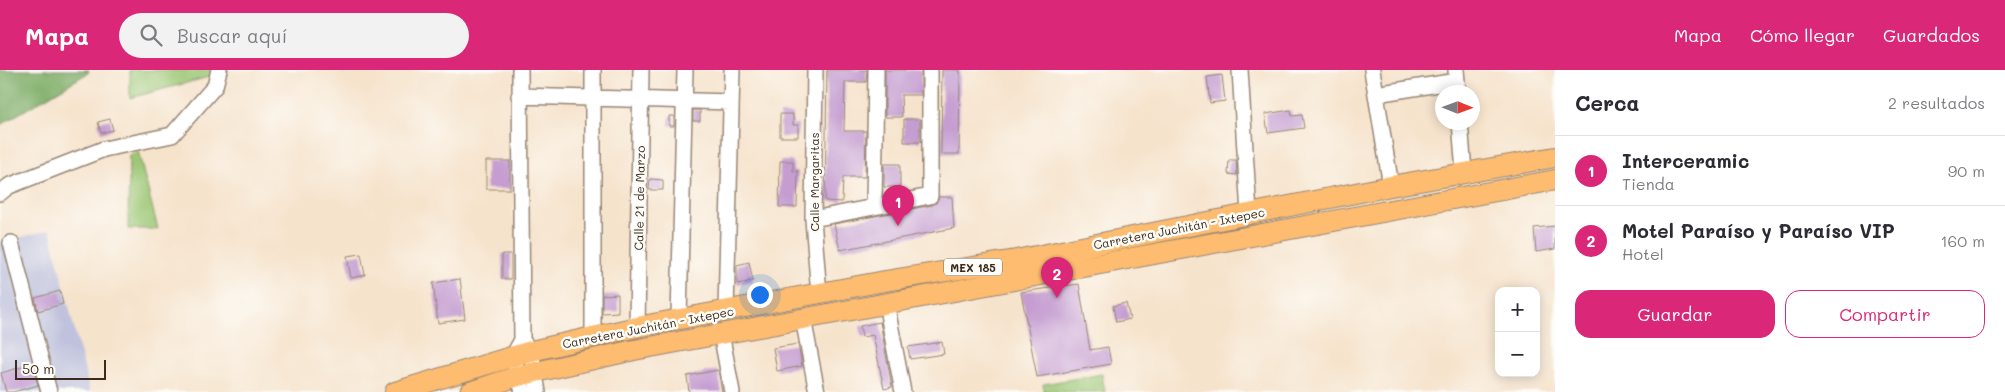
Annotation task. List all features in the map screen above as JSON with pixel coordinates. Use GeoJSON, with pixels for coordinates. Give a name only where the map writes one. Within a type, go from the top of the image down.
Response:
{"type":"FeatureCollection","features":[{"type":"Feature","properties":{"kind":"main road","name":"Carretera Juchitán - Ixtepec"},"geometry":{"type":"LineString","coordinates":[[395,392],[522,349],[819,295],[885,281],[1016,260],[1464,172],[1555,157]]}},
{"type":"Feature","properties":{"kind":"main road","name":"Carretera Juchitán - Ixtepec"},"geometry":{"type":"LineString","coordinates":[[470,392],[525,380],[634,350],[721,333],[1555,180]]}},
{"type":"Feature","properties":{"kind":"main road"},"geometry":{"type":"LineString","coordinates":[[1119,240],[1122,260]]}},
{"type":"Feature","properties":{"kind":"street"},"geometry":{"type":"LineString","coordinates":[[0,193],[9,186],[104,149],[172,135],[215,86],[219,70]]}},
{"type":"Feature","properties":{"kind":"street"},"geometry":{"type":"LineString","coordinates":[[520,70],[522,349],[525,380],[538,392]]}},
{"type":"Feature","properties":{"kind":"street"},"geometry":{"type":"LineString","coordinates":[[593,70],[593,336]]}},
{"type":"Feature","properties":{"kind":"street","name":"Calle 21 de Marzo"},"geometry":{"type":"LineString","coordinates":[[637,327],[641,70]]}},
{"type":"Feature","properties":{"kind":"street"},"geometry":{"type":"LineString","coordinates":[[679,319],[685,70]]}},
{"type":"Feature","properties":{"kind":"street"},"geometry":{"type":"LineString","coordinates":[[726,311],[732,70]]}},
{"type":"Feature","properties":{"kind":"street","name":"Calle Margaritas"},"geometry":{"type":"LineString","coordinates":[[815,70],[813,219],[819,295]]}},
{"type":"Feature","properties":{"kind":"street"},"geometry":{"type":"LineString","coordinates":[[874,207],[876,70]]}},
{"type":"Feature","properties":{"kind":"street"},"geometry":{"type":"LineString","coordinates":[[813,219],[930,196],[930,70]]}},
{"type":"Feature","properties":{"kind":"street"},"geometry":{"type":"LineString","coordinates":[[1240,70],[1248,214]]}},
{"type":"Feature","properties":{"kind":"street"},"geometry":{"type":"LineString","coordinates":[[1372,70],[1391,186]]}},
{"type":"Feature","properties":{"kind":"street"},"geometry":{"type":"LineString","coordinates":[[1376,94],[1457,81]]}},
{"type":"Feature","properties":{"kind":"street"},"geometry":{"type":"LineString","coordinates":[[519,96],[731,102]]}},
{"type":"Feature","properties":{"kind":"street"},"geometry":{"type":"LineString","coordinates":[[1461,130],[1464,172]]}},
{"type":"Feature","properties":{"kind":"street"},"geometry":{"type":"LineString","coordinates":[[11,244],[49,392]]}},
{"type":"Feature","properties":{"kind":"street"},"geometry":{"type":"LineString","coordinates":[[886,303],[903,392]]}},
{"type":"Feature","properties":{"kind":"street"},"geometry":{"type":"LineString","coordinates":[[803,318],[817,392]]}},
{"type":"Feature","properties":{"kind":"street"},"geometry":{"type":"LineString","coordinates":[[721,333],[732,392]]}},
{"type":"Feature","properties":{"kind":"shaded area"},"geometry":{"type":"Polygon","coordinates":[[[50,230],[90,392],[0,392],[0,242],[50,230]]]}},
{"type":"Feature","properties":{"kind":"green space"},"geometry":{"type":"Polygon","coordinates":[[[0,70],[89,70],[88,73],[0,125],[0,70]]]}},
{"type":"Feature","properties":{"kind":"green space"},"geometry":{"type":"Polygon","coordinates":[[[130,70],[229,70],[228,72],[130,98],[130,70]]]}},
{"type":"Feature","properties":{"kind":"green space"},"geometry":{"type":"Polygon","coordinates":[[[138,151],[158,229],[128,229],[129,155],[138,151]]]}},
{"type":"Feature","properties":{"kind":"green space"},"geometry":{"type":"Polygon","coordinates":[[[1102,374],[1105,392],[1044,392],[1043,384],[1102,374]]]}},
{"type":"Feature","properties":{"kind":"building"},"geometry":{"type":"Polygon","coordinates":[[[827,70],[867,70],[866,82],[845,82],[844,131],[866,131],[865,177],[843,177],[842,202],[825,201],[827,70]]]}},
{"type":"Feature","properties":{"kind":"building"},"geometry":{"type":"Polygon","coordinates":[[[885,70],[921,70],[921,95],[901,95],[902,117],[885,117],[885,70]]]}},
{"type":"Feature","properties":{"kind":"building"},"geometry":{"type":"Polygon","coordinates":[[[942,70],[960,70],[959,154],[941,154],[942,70]]]}},
{"type":"Feature","properties":{"kind":"building"},"geometry":{"type":"Polygon","coordinates":[[[1222,75],[1225,101],[1210,103],[1207,77],[1222,75]]]}},
{"type":"Feature","properties":{"kind":"building"},"geometry":{"type":"Polygon","coordinates":[[[693,110],[700,110],[700,121],[693,121],[693,110]]]}},
{"type":"Feature","properties":{"kind":"building"},"geometry":{"type":"Polygon","coordinates":[[[1291,110],[1292,116],[1302,115],[1304,128],[1268,133],[1265,114],[1291,110]]]}},
{"type":"Feature","properties":{"kind":"building"},"geometry":{"type":"Polygon","coordinates":[[[780,114],[793,114],[793,125],[798,125],[798,137],[780,137],[780,114]]]}},
{"type":"Feature","properties":{"kind":"building"},"geometry":{"type":"Polygon","coordinates":[[[669,116],[674,116],[674,126],[669,126],[669,116]]]}},
{"type":"Feature","properties":{"kind":"building"},"geometry":{"type":"Polygon","coordinates":[[[110,119],[113,130],[101,133],[98,122],[110,119]]]}},
{"type":"Feature","properties":{"kind":"building"},"geometry":{"type":"Polygon","coordinates":[[[904,119],[920,119],[920,142],[904,142],[904,119]]]}},
{"type":"Feature","properties":{"kind":"building"},"geometry":{"type":"Polygon","coordinates":[[[1229,160],[1236,160],[1237,175],[1228,174],[1229,160]]]}},
{"type":"Feature","properties":{"kind":"building"},"geometry":{"type":"Polygon","coordinates":[[[486,161],[510,161],[510,189],[486,189],[486,161]]]}},
{"type":"Feature","properties":{"kind":"building"},"geometry":{"type":"Polygon","coordinates":[[[780,161],[793,161],[793,171],[798,171],[797,207],[779,207],[780,161]]]}},
{"type":"Feature","properties":{"kind":"building"},"geometry":{"type":"Polygon","coordinates":[[[884,164],[900,164],[900,187],[884,187],[884,164]]]}},
{"type":"Feature","properties":{"kind":"building"},"geometry":{"type":"Polygon","coordinates":[[[650,179],[663,180],[663,190],[649,190],[650,179]]]}},
{"type":"Feature","properties":{"kind":"building"},"geometry":{"type":"Polygon","coordinates":[[[939,197],[952,197],[954,228],[840,250],[834,224],[932,205],[936,203],[939,197]]]}},
{"type":"Feature","properties":{"kind":"building"},"geometry":{"type":"Polygon","coordinates":[[[1555,226],[1555,249],[1536,252],[1534,228],[1555,226]]]}},
{"type":"Feature","properties":{"kind":"building"},"geometry":{"type":"Polygon","coordinates":[[[361,254],[365,275],[351,278],[347,256],[361,254]]]}},
{"type":"Feature","properties":{"kind":"building"},"geometry":{"type":"Polygon","coordinates":[[[502,254],[511,254],[511,279],[502,279],[502,254]]]}},
{"type":"Feature","properties":{"kind":"building"},"geometry":{"type":"Polygon","coordinates":[[[749,262],[753,281],[737,284],[737,265],[749,262]]]}},
{"type":"Feature","properties":{"kind":"building"},"geometry":{"type":"Polygon","coordinates":[[[460,279],[465,319],[438,323],[433,283],[460,279]]]}},
{"type":"Feature","properties":{"kind":"building"},"geometry":{"type":"Polygon","coordinates":[[[1079,284],[1090,350],[1108,347],[1111,364],[1037,377],[1021,292],[1079,284]]]}},
{"type":"Feature","properties":{"kind":"building"},"geometry":{"type":"Polygon","coordinates":[[[60,291],[63,304],[38,311],[35,298],[60,291]]]}},
{"type":"Feature","properties":{"kind":"building"},"geometry":{"type":"Polygon","coordinates":[[[618,294],[618,312],[602,313],[602,295],[618,294]]]}},
{"type":"Feature","properties":{"kind":"building"},"geometry":{"type":"Polygon","coordinates":[[[1126,303],[1130,319],[1116,322],[1113,306],[1126,303]]]}},
{"type":"Feature","properties":{"kind":"building"},"geometry":{"type":"Polygon","coordinates":[[[880,322],[892,387],[884,389],[873,335],[862,337],[860,326],[880,322]]]}},
{"type":"Feature","properties":{"kind":"building"},"geometry":{"type":"Polygon","coordinates":[[[942,342],[944,354],[910,359],[908,347],[942,342]]]}},
{"type":"Feature","properties":{"kind":"building"},"geometry":{"type":"Polygon","coordinates":[[[798,344],[802,366],[777,371],[773,348],[798,344]]]}},
{"type":"Feature","properties":{"kind":"building"},"geometry":{"type":"Polygon","coordinates":[[[32,364],[38,385],[6,392],[1,373],[32,364]]]}},
{"type":"Feature","properties":{"kind":"building"},"geometry":{"type":"Polygon","coordinates":[[[718,370],[722,392],[689,392],[687,376],[718,370]]]}},
{"type":"Feature","properties":{"kind":"place","name":"Interceramic"},"geometry":{"type":"Point","coordinates":[898,226]}},
{"type":"Feature","properties":{"kind":"place","name":"Motel Paraíso y Paraíso VIP"},"geometry":{"type":"Point","coordinates":[1057,298]}}]}
